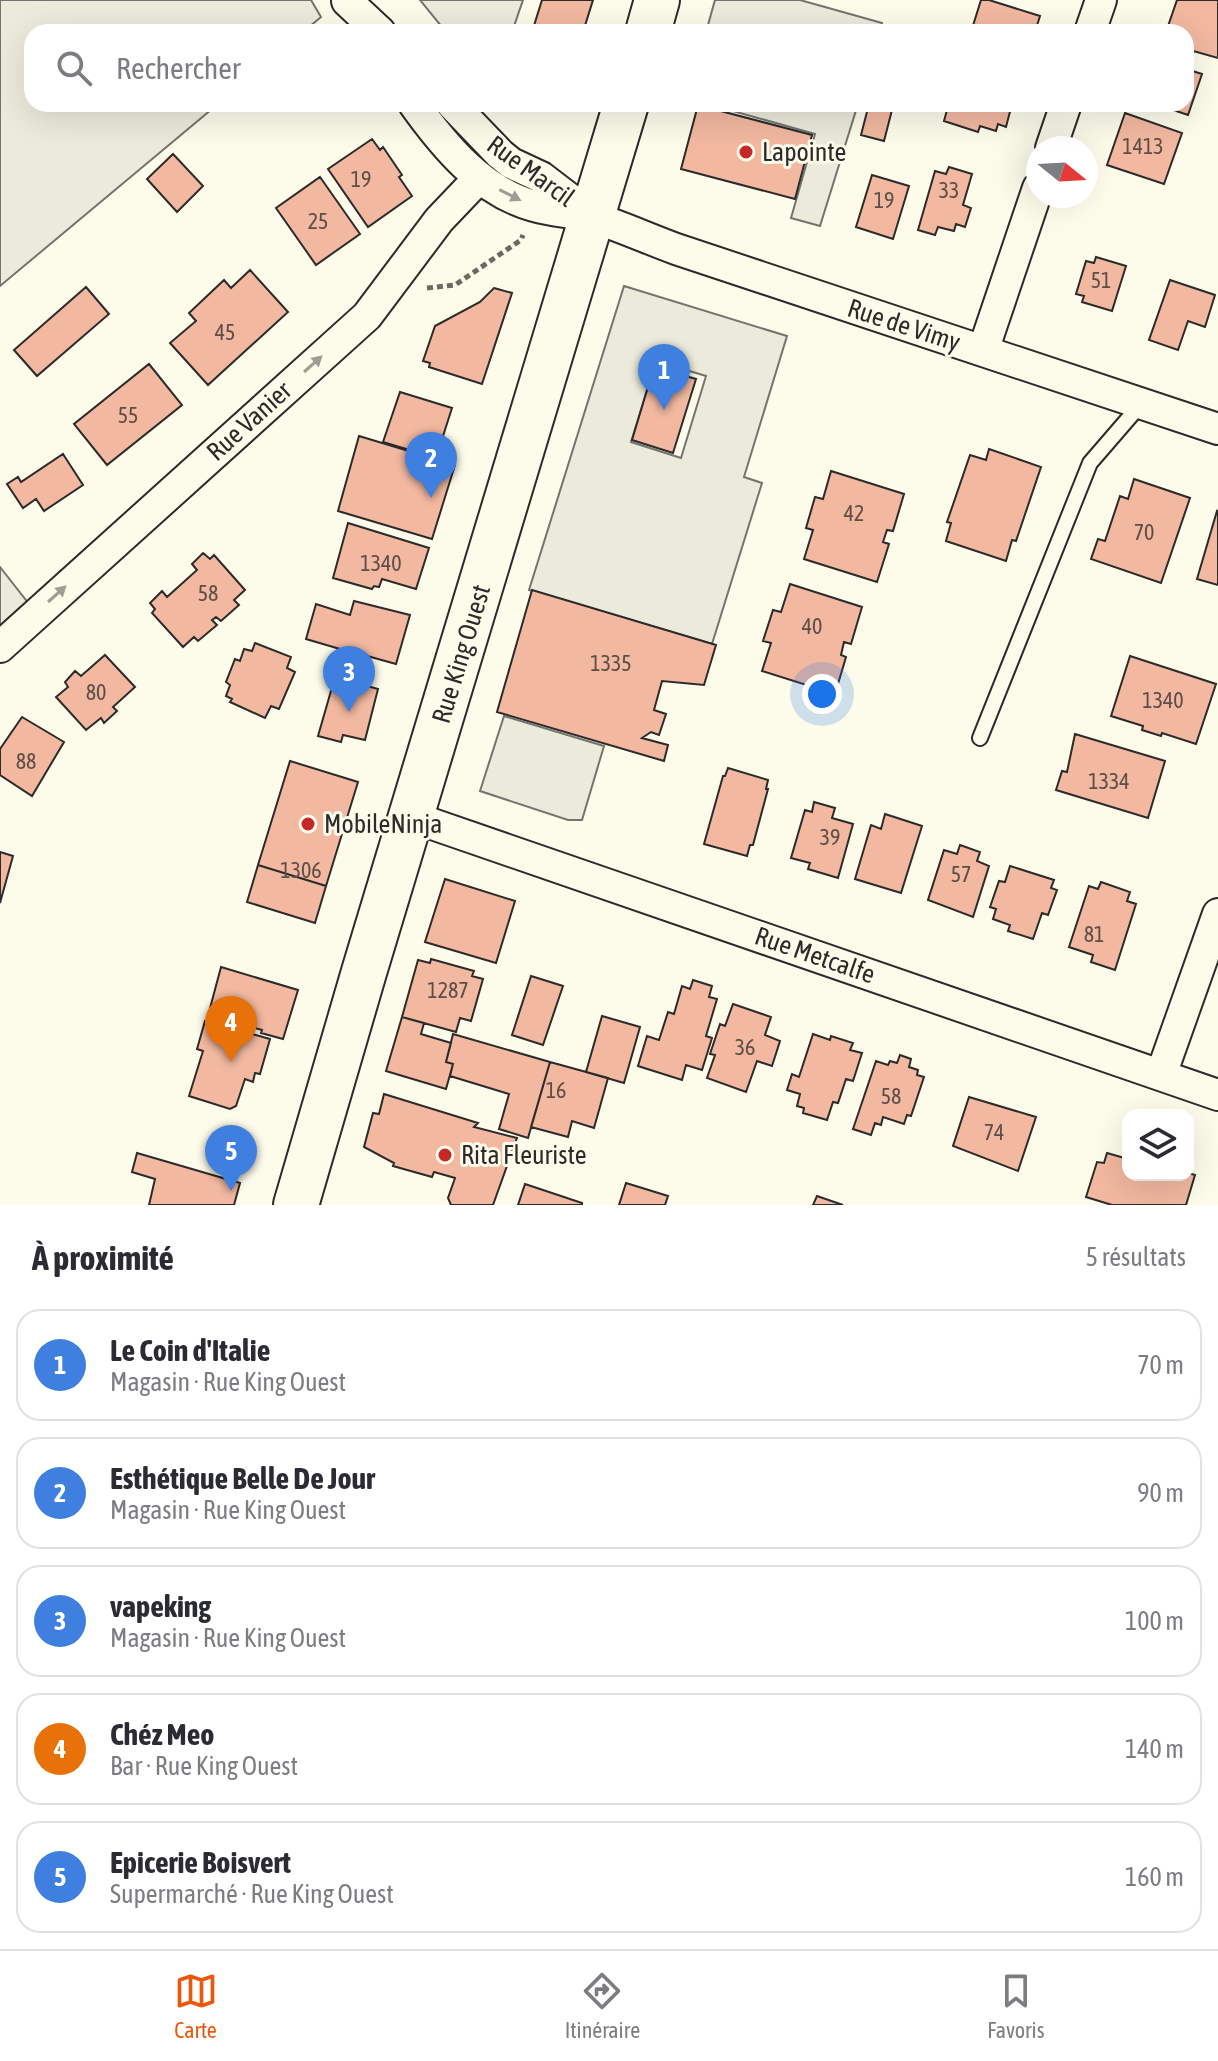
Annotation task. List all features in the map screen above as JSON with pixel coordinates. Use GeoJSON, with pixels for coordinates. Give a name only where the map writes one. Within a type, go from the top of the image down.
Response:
{"type":"FeatureCollection","features":[{"type":"Feature","properties":{"kind":"main road"},"geometry":{"type":"LineString","coordinates":[[650,24],[657,0]]}},
{"type":"Feature","properties":{"kind":"main road","name":"Rue King Ouest"},"geometry":{"type":"LineString","coordinates":[[296,1205],[624,112]]}},
{"type":"Feature","properties":{"kind":"street"},"geometry":{"type":"LineString","coordinates":[[347,0],[362,24]]}},
{"type":"Feature","properties":{"kind":"street"},"geometry":{"type":"LineString","coordinates":[[347,0],[372,24]]}},
{"type":"Feature","properties":{"kind":"street"},"geometry":{"type":"LineString","coordinates":[[1093,24],[1101,0]]}},
{"type":"Feature","properties":{"kind":"street","name":"Rue Marcil"},"geometry":{"type":"LineString","coordinates":[[420,112],[437,136],[479,178],[507,195],[532,206],[593,217]]}},
{"type":"Feature","properties":{"kind":"street","name":"Rue Marcil"},"geometry":{"type":"LineString","coordinates":[[460,112],[511,163],[541,177],[593,217]]}},
{"type":"Feature","properties":{"kind":"street"},"geometry":{"type":"LineString","coordinates":[[1055,136],[1063,112]]}},
{"type":"Feature","properties":{"kind":"street","name":"Rue Vanier"},"geometry":{"type":"LineString","coordinates":[[0,647],[367,316],[439,220],[479,178]]}},
{"type":"Feature","properties":{"kind":"street"},"geometry":{"type":"LineString","coordinates":[[983,351],[1031,208]]}},
{"type":"Feature","properties":{"kind":"street","name":"Rue de Vimy"},"geometry":{"type":"LineString","coordinates":[[593,217],[676,249],[1218,429]]}},
{"type":"Feature","properties":{"kind":"street","name":"Rue Metcalfe"},"geometry":{"type":"LineString","coordinates":[[412,817],[1218,1095]]}},
{"type":"Feature","properties":{"kind":"street"},"geometry":{"type":"LineString","coordinates":[[1161,1075],[1218,914]]}},
{"type":"Feature","properties":{"kind":"lane"},"geometry":{"type":"LineString","coordinates":[[980,738],[1090,463],[1142,404]]}},
{"type":"Feature","properties":{"kind":"path"},"geometry":{"type":"LineString","coordinates":[[395,279],[424,288],[455,285],[521,240],[532,206]]}},
{"type":"Feature","properties":{"kind":"shaded area"},"geometry":{"type":"Polygon","coordinates":[[[0,0],[311,0],[321,17],[313,24],[24,24],[24,112],[208,112],[0,286],[0,0]]]}},
{"type":"Feature","properties":{"kind":"shaded area"},"geometry":{"type":"Polygon","coordinates":[[[420,0],[523,0],[515,24],[440,24],[420,0]]]}},
{"type":"Feature","properties":{"kind":"shaded area"},"geometry":{"type":"Polygon","coordinates":[[[715,0],[800,0],[882,23],[882,24],[708,24],[715,0]]]}},
{"type":"Feature","properties":{"kind":"shaded area"},"geometry":{"type":"Polygon","coordinates":[[[737,112],[856,112],[820,226],[791,218],[815,134],[737,112]]]}},
{"type":"Feature","properties":{"kind":"shaded area"},"geometry":{"type":"Polygon","coordinates":[[[624,286],[787,336],[744,477],[762,483],[712,644],[529,590],[624,286]],[[656,361],[631,442],[681,458],[706,376],[656,361]]]}},
{"type":"Feature","properties":{"kind":"shaded area"},"geometry":{"type":"Polygon","coordinates":[[[0,567],[36,613],[0,647],[0,567]]]}},
{"type":"Feature","properties":{"kind":"shaded area"},"geometry":{"type":"Polygon","coordinates":[[[504,716],[604,746],[582,820],[568,820],[480,791],[504,716]]]}},
{"type":"Feature","properties":{"kind":"building"},"geometry":{"type":"Polygon","coordinates":[[[542,0],[593,0],[586,24],[534,24],[542,0]]]}},
{"type":"Feature","properties":{"kind":"building"},"geometry":{"type":"Polygon","coordinates":[[[981,0],[1040,16],[1038,24],[974,24],[981,0]]]}},
{"type":"Feature","properties":{"kind":"building"},"geometry":{"type":"Polygon","coordinates":[[[1177,0],[1218,0],[1218,58],[1194,51],[1194,24],[1169,24],[1177,0]]]}},
{"type":"Feature","properties":{"kind":"building"},"geometry":{"type":"Polygon","coordinates":[[[1194,72],[1202,74],[1194,97],[1194,72]]]}},
{"type":"Feature","properties":{"kind":"building","name":"Lapointe"},"geometry":{"type":"Polygon","coordinates":[[[696,112],[725,112],[812,135],[795,199],[681,169],[696,112]]]}},
{"type":"Feature","properties":{"kind":"building"},"geometry":{"type":"Polygon","coordinates":[[[867,112],[891,112],[884,141],[861,135],[867,112]]]}},
{"type":"Feature","properties":{"kind":"building"},"geometry":{"type":"Polygon","coordinates":[[[946,112],[1010,112],[1006,127],[998,124],[996,131],[980,126],[978,132],[944,121],[946,112]]]}},
{"type":"Feature","properties":{"kind":"building"},"geometry":{"type":"Polygon","coordinates":[[[1125,113],[1182,133],[1164,184],[1107,165],[1125,113]]]}},
{"type":"Feature","properties":{"kind":"building"},"geometry":{"type":"Polygon","coordinates":[[[372,139],[380,150],[383,147],[412,196],[368,227],[328,169],[372,139]]]}},
{"type":"Feature","properties":{"kind":"building"},"geometry":{"type":"Polygon","coordinates":[[[173,154],[203,186],[177,212],[147,179],[173,154]]]}},
{"type":"Feature","properties":{"kind":"building"},"geometry":{"type":"Polygon","coordinates":[[[949,167],[972,174],[963,205],[971,208],[965,227],[956,224],[954,231],[938,227],[935,235],[918,230],[935,171],[946,174],[949,167]]]}},
{"type":"Feature","properties":{"kind":"building"},"geometry":{"type":"Polygon","coordinates":[[[872,175],[909,186],[893,239],[856,227],[872,175]]]}},
{"type":"Feature","properties":{"kind":"building"},"geometry":{"type":"Polygon","coordinates":[[[320,177],[360,234],[316,265],[276,208],[320,177]]]}},
{"type":"Feature","properties":{"kind":"building"},"geometry":{"type":"Polygon","coordinates":[[[1096,257],[1126,266],[1112,311],[1082,302],[1084,296],[1076,294],[1086,261],[1094,263],[1096,257]]]}},
{"type":"Feature","properties":{"kind":"building"},"geometry":{"type":"Polygon","coordinates":[[[250,270],[288,312],[208,385],[170,343],[196,321],[189,313],[224,280],[231,288],[250,270]]]}},
{"type":"Feature","properties":{"kind":"building"},"geometry":{"type":"Polygon","coordinates":[[[1170,280],[1215,295],[1205,327],[1188,321],[1178,350],[1149,340],[1170,280]]]}},
{"type":"Feature","properties":{"kind":"building"},"geometry":{"type":"Polygon","coordinates":[[[86,287],[109,314],[37,376],[14,350],[86,287]]]}},
{"type":"Feature","properties":{"kind":"building"},"geometry":{"type":"Polygon","coordinates":[[[494,288],[512,293],[482,384],[429,367],[430,363],[423,361],[435,326],[480,302],[494,288]]]}},
{"type":"Feature","properties":{"kind":"building"},"geometry":{"type":"Polygon","coordinates":[[[149,364],[182,405],[107,465],[74,424],[149,364]]]}},
{"type":"Feature","properties":{"kind":"building"},"geometry":{"type":"Polygon","coordinates":[[[654,367],[696,379],[673,453],[632,440],[654,367]]]}},
{"type":"Feature","properties":{"kind":"building"},"geometry":{"type":"Polygon","coordinates":[[[400,392],[452,408],[436,458],[383,442],[400,392]]]}},
{"type":"Feature","properties":{"kind":"building"},"geometry":{"type":"Polygon","coordinates":[[[359,436],[455,465],[432,539],[338,511],[359,436]]]}},
{"type":"Feature","properties":{"kind":"building"},"geometry":{"type":"Polygon","coordinates":[[[989,449],[1041,467],[1006,561],[946,541],[951,523],[947,522],[970,455],[986,460],[989,449]]]}},
{"type":"Feature","properties":{"kind":"building"},"geometry":{"type":"Polygon","coordinates":[[[63,454],[83,485],[44,511],[36,499],[23,508],[7,484],[18,477],[21,482],[63,454]]]}},
{"type":"Feature","properties":{"kind":"building"},"geometry":{"type":"Polygon","coordinates":[[[831,471],[904,494],[893,531],[887,530],[883,542],[889,544],[877,582],[804,559],[813,530],[806,528],[815,497],[823,499],[831,471]]]}},
{"type":"Feature","properties":{"kind":"building"},"geometry":{"type":"Polygon","coordinates":[[[1134,479],[1190,498],[1161,583],[1091,559],[1098,539],[1105,541],[1120,496],[1128,499],[1134,479]]]}},
{"type":"Feature","properties":{"kind":"building"},"geometry":{"type":"Polygon","coordinates":[[[1218,512],[1218,585],[1197,579],[1218,512]]]}},
{"type":"Feature","properties":{"kind":"building"},"geometry":{"type":"Polygon","coordinates":[[[348,523],[429,548],[416,589],[382,579],[379,587],[372,589],[333,578],[348,523]]]}},
{"type":"Feature","properties":{"kind":"building"},"geometry":{"type":"Polygon","coordinates":[[[203,553],[210,559],[214,555],[245,590],[234,600],[239,605],[221,621],[216,617],[212,620],[217,625],[198,641],[194,637],[183,647],[152,613],[155,609],[150,603],[162,591],[167,597],[197,570],[192,564],[203,553]]]}},
{"type":"Feature","properties":{"kind":"building"},"geometry":{"type":"Polygon","coordinates":[[[790,584],[862,607],[851,644],[844,642],[841,655],[846,657],[835,694],[762,671],[771,643],[763,641],[773,610],[781,612],[790,584]]]}},
{"type":"Feature","properties":{"kind":"building"},"geometry":{"type":"Polygon","coordinates":[[[532,590],[716,645],[704,685],[662,681],[654,710],[666,714],[659,735],[651,732],[642,738],[668,745],[664,761],[497,712],[532,590]]]}},
{"type":"Feature","properties":{"kind":"building"},"geometry":{"type":"Polygon","coordinates":[[[354,601],[410,615],[396,664],[360,654],[358,659],[340,654],[340,649],[306,639],[316,604],[350,615],[354,601]]]}},
{"type":"Feature","properties":{"kind":"building"},"geometry":{"type":"Polygon","coordinates":[[[255,643],[291,657],[287,668],[295,672],[279,709],[271,706],[265,718],[230,702],[232,699],[226,696],[230,685],[226,682],[235,659],[240,661],[244,649],[252,651],[255,643]]]}},
{"type":"Feature","properties":{"kind":"building"},"geometry":{"type":"Polygon","coordinates":[[[105,655],[135,687],[113,707],[117,711],[104,723],[101,718],[86,730],[56,697],[68,687],[65,682],[75,671],[81,676],[105,655]]]}},
{"type":"Feature","properties":{"kind":"building"},"geometry":{"type":"Polygon","coordinates":[[[1130,656],[1216,684],[1196,744],[1142,730],[1143,726],[1111,716],[1130,656]]]}},
{"type":"Feature","properties":{"kind":"building"},"geometry":{"type":"Polygon","coordinates":[[[335,677],[378,689],[365,740],[343,735],[341,742],[318,736],[335,677]]]}},
{"type":"Feature","properties":{"kind":"building"},"geometry":{"type":"Polygon","coordinates":[[[22,717],[64,742],[32,796],[0,775],[0,749],[22,717]]]}},
{"type":"Feature","properties":{"kind":"building"},"geometry":{"type":"Polygon","coordinates":[[[1075,734],[1165,761],[1148,818],[1056,790],[1062,771],[1067,772],[1075,734]]]}},
{"type":"Feature","properties":{"kind":"building","name":"MobileNinja"},"geometry":{"type":"Polygon","coordinates":[[[290,761],[358,782],[326,886],[258,865],[290,761]]]}},
{"type":"Feature","properties":{"kind":"building"},"geometry":{"type":"Polygon","coordinates":[[[728,768],[768,780],[753,845],[750,845],[747,856],[704,844],[728,768]]]}},
{"type":"Feature","properties":{"kind":"building"},"geometry":{"type":"Polygon","coordinates":[[[814,802],[835,808],[832,818],[853,824],[838,878],[808,869],[810,863],[791,858],[805,810],[812,812],[814,802]]]}},
{"type":"Feature","properties":{"kind":"building"},"geometry":{"type":"Polygon","coordinates":[[[885,814],[922,826],[901,893],[855,879],[871,825],[881,829],[885,814]]]}},
{"type":"Feature","properties":{"kind":"building"},"geometry":{"type":"Polygon","coordinates":[[[960,845],[980,852],[977,861],[989,866],[973,917],[928,900],[944,850],[957,854],[960,845]]]}},
{"type":"Feature","properties":{"kind":"building"},"geometry":{"type":"Polygon","coordinates":[[[0,852],[13,856],[0,903],[0,852]]]}},
{"type":"Feature","properties":{"kind":"building"},"geometry":{"type":"Polygon","coordinates":[[[258,865],[326,886],[315,923],[247,902],[258,865]]]}},
{"type":"Feature","properties":{"kind":"building"},"geometry":{"type":"Polygon","coordinates":[[[1010,866],[1054,880],[1051,888],[1057,890],[1048,915],[1042,913],[1033,939],[1008,931],[1010,925],[993,919],[996,909],[990,907],[999,881],[1005,882],[1010,866]]]}},
{"type":"Feature","properties":{"kind":"building"},"geometry":{"type":"Polygon","coordinates":[[[445,879],[515,901],[496,963],[425,942],[445,879]]]}},
{"type":"Feature","properties":{"kind":"building"},"geometry":{"type":"Polygon","coordinates":[[[1101,882],[1130,892],[1127,901],[1136,904],[1115,970],[1091,962],[1093,955],[1069,947],[1089,886],[1098,889],[1101,882]]]}},
{"type":"Feature","properties":{"kind":"building"},"geometry":{"type":"Polygon","coordinates":[[[431,959],[474,971],[472,976],[483,979],[471,1021],[460,1018],[456,1032],[402,1017],[418,960],[430,963],[431,959]]]}},
{"type":"Feature","properties":{"kind":"building"},"geometry":{"type":"Polygon","coordinates":[[[221,967],[298,990],[283,1039],[261,1033],[262,1030],[241,1024],[242,1021],[209,1012],[221,967]]]}},
{"type":"Feature","properties":{"kind":"building"},"geometry":{"type":"Polygon","coordinates":[[[531,976],[563,986],[543,1045],[512,1035],[531,976]]]}},
{"type":"Feature","properties":{"kind":"building"},"geometry":{"type":"Polygon","coordinates":[[[693,980],[712,986],[709,997],[717,999],[706,1036],[712,1038],[702,1070],[686,1065],[682,1080],[638,1066],[647,1036],[659,1040],[668,1012],[674,1014],[682,986],[690,989],[693,980]]]}},
{"type":"Feature","properties":{"kind":"building"},"geometry":{"type":"Polygon","coordinates":[[[733,1004],[771,1017],[765,1035],[780,1041],[772,1066],[757,1061],[746,1092],[707,1078],[715,1055],[710,1054],[720,1024],[725,1026],[733,1004]]]}},
{"type":"Feature","properties":{"kind":"building"},"geometry":{"type":"Polygon","coordinates":[[[602,1016],[640,1027],[624,1083],[586,1072],[602,1016]]]}},
{"type":"Feature","properties":{"kind":"building"},"geometry":{"type":"Polygon","coordinates":[[[402,1017],[424,1023],[421,1034],[451,1043],[446,1062],[453,1064],[446,1089],[386,1071],[402,1017]]]}},
{"type":"Feature","properties":{"kind":"building"},"geometry":{"type":"Polygon","coordinates":[[[205,1021],[270,1039],[260,1074],[255,1073],[253,1082],[245,1079],[236,1106],[230,1109],[189,1096],[203,1051],[197,1049],[205,1021]]]}},
{"type":"Feature","properties":{"kind":"building"},"geometry":{"type":"Polygon","coordinates":[[[453,1034],[550,1062],[528,1138],[499,1129],[509,1094],[450,1076],[453,1064],[446,1062],[453,1034]]]}},
{"type":"Feature","properties":{"kind":"building"},"geometry":{"type":"Polygon","coordinates":[[[813,1034],[853,1043],[850,1050],[862,1053],[853,1081],[846,1079],[838,1103],[833,1102],[827,1120],[803,1113],[804,1108],[797,1106],[800,1094],[787,1090],[792,1074],[799,1077],[813,1034]]]}},
{"type":"Feature","properties":{"kind":"building"},"geometry":{"type":"Polygon","coordinates":[[[900,1055],[911,1059],[909,1067],[918,1070],[917,1075],[924,1077],[911,1116],[907,1115],[904,1124],[883,1117],[881,1125],[875,1123],[871,1135],[853,1129],[876,1061],[888,1065],[890,1061],[897,1063],[900,1055]]]}},
{"type":"Feature","properties":{"kind":"building"},"geometry":{"type":"Polygon","coordinates":[[[550,1062],[608,1078],[594,1128],[572,1121],[568,1137],[531,1127],[550,1062]]]}},
{"type":"Feature","properties":{"kind":"building","name":"Rita Fleuriste"},"geometry":{"type":"Polygon","coordinates":[[[384,1094],[478,1123],[474,1127],[517,1138],[493,1205],[451,1205],[448,1198],[455,1178],[434,1172],[432,1177],[393,1166],[394,1163],[364,1147],[373,1113],[379,1114],[384,1094]]]}},
{"type":"Feature","properties":{"kind":"building"},"geometry":{"type":"Polygon","coordinates":[[[969,1097],[1036,1117],[1018,1171],[953,1146],[969,1097]]]}},
{"type":"Feature","properties":{"kind":"building"},"geometry":{"type":"Polygon","coordinates":[[[137,1153],[240,1183],[234,1205],[149,1205],[155,1179],[132,1172],[137,1153]]]}},
{"type":"Feature","properties":{"kind":"building"},"geometry":{"type":"Polygon","coordinates":[[[1107,1153],[1122,1157],[1122,1181],[1193,1181],[1186,1205],[1112,1205],[1086,1197],[1097,1162],[1104,1163],[1107,1153]]]}},
{"type":"Feature","properties":{"kind":"building"},"geometry":{"type":"Polygon","coordinates":[[[626,1183],[668,1196],[665,1205],[619,1205],[626,1183]]]}},
{"type":"Feature","properties":{"kind":"building"},"geometry":{"type":"Polygon","coordinates":[[[525,1184],[582,1203],[582,1205],[518,1205],[525,1184]]]}},
{"type":"Feature","properties":{"kind":"building"},"geometry":{"type":"Polygon","coordinates":[[[817,1196],[843,1205],[813,1205],[817,1196]]]}},
{"type":"Feature","properties":{"kind":"place","name":"Lapointe"},"geometry":{"type":"Point","coordinates":[746,152]}},
{"type":"Feature","properties":{"kind":"place","name":"Le Coin d'Italie"},"geometry":{"type":"Point","coordinates":[664,410]}},
{"type":"Feature","properties":{"kind":"place","name":"Esthétique Belle De Jour"},"geometry":{"type":"Point","coordinates":[431,498]}},
{"type":"Feature","properties":{"kind":"place","name":"vapeking"},"geometry":{"type":"Point","coordinates":[349,712]}},
{"type":"Feature","properties":{"kind":"place","name":"MobileNinja"},"geometry":{"type":"Point","coordinates":[308,824]}},
{"type":"Feature","properties":{"kind":"place","name":"Chéz Meo"},"geometry":{"type":"Point","coordinates":[231,1062]}},
{"type":"Feature","properties":{"kind":"place","name":"Rita Fleuriste"},"geometry":{"type":"Point","coordinates":[445,1155]}},
{"type":"Feature","properties":{"kind":"place","name":"Epicerie Boisvert"},"geometry":{"type":"Point","coordinates":[231,1191]}}]}
